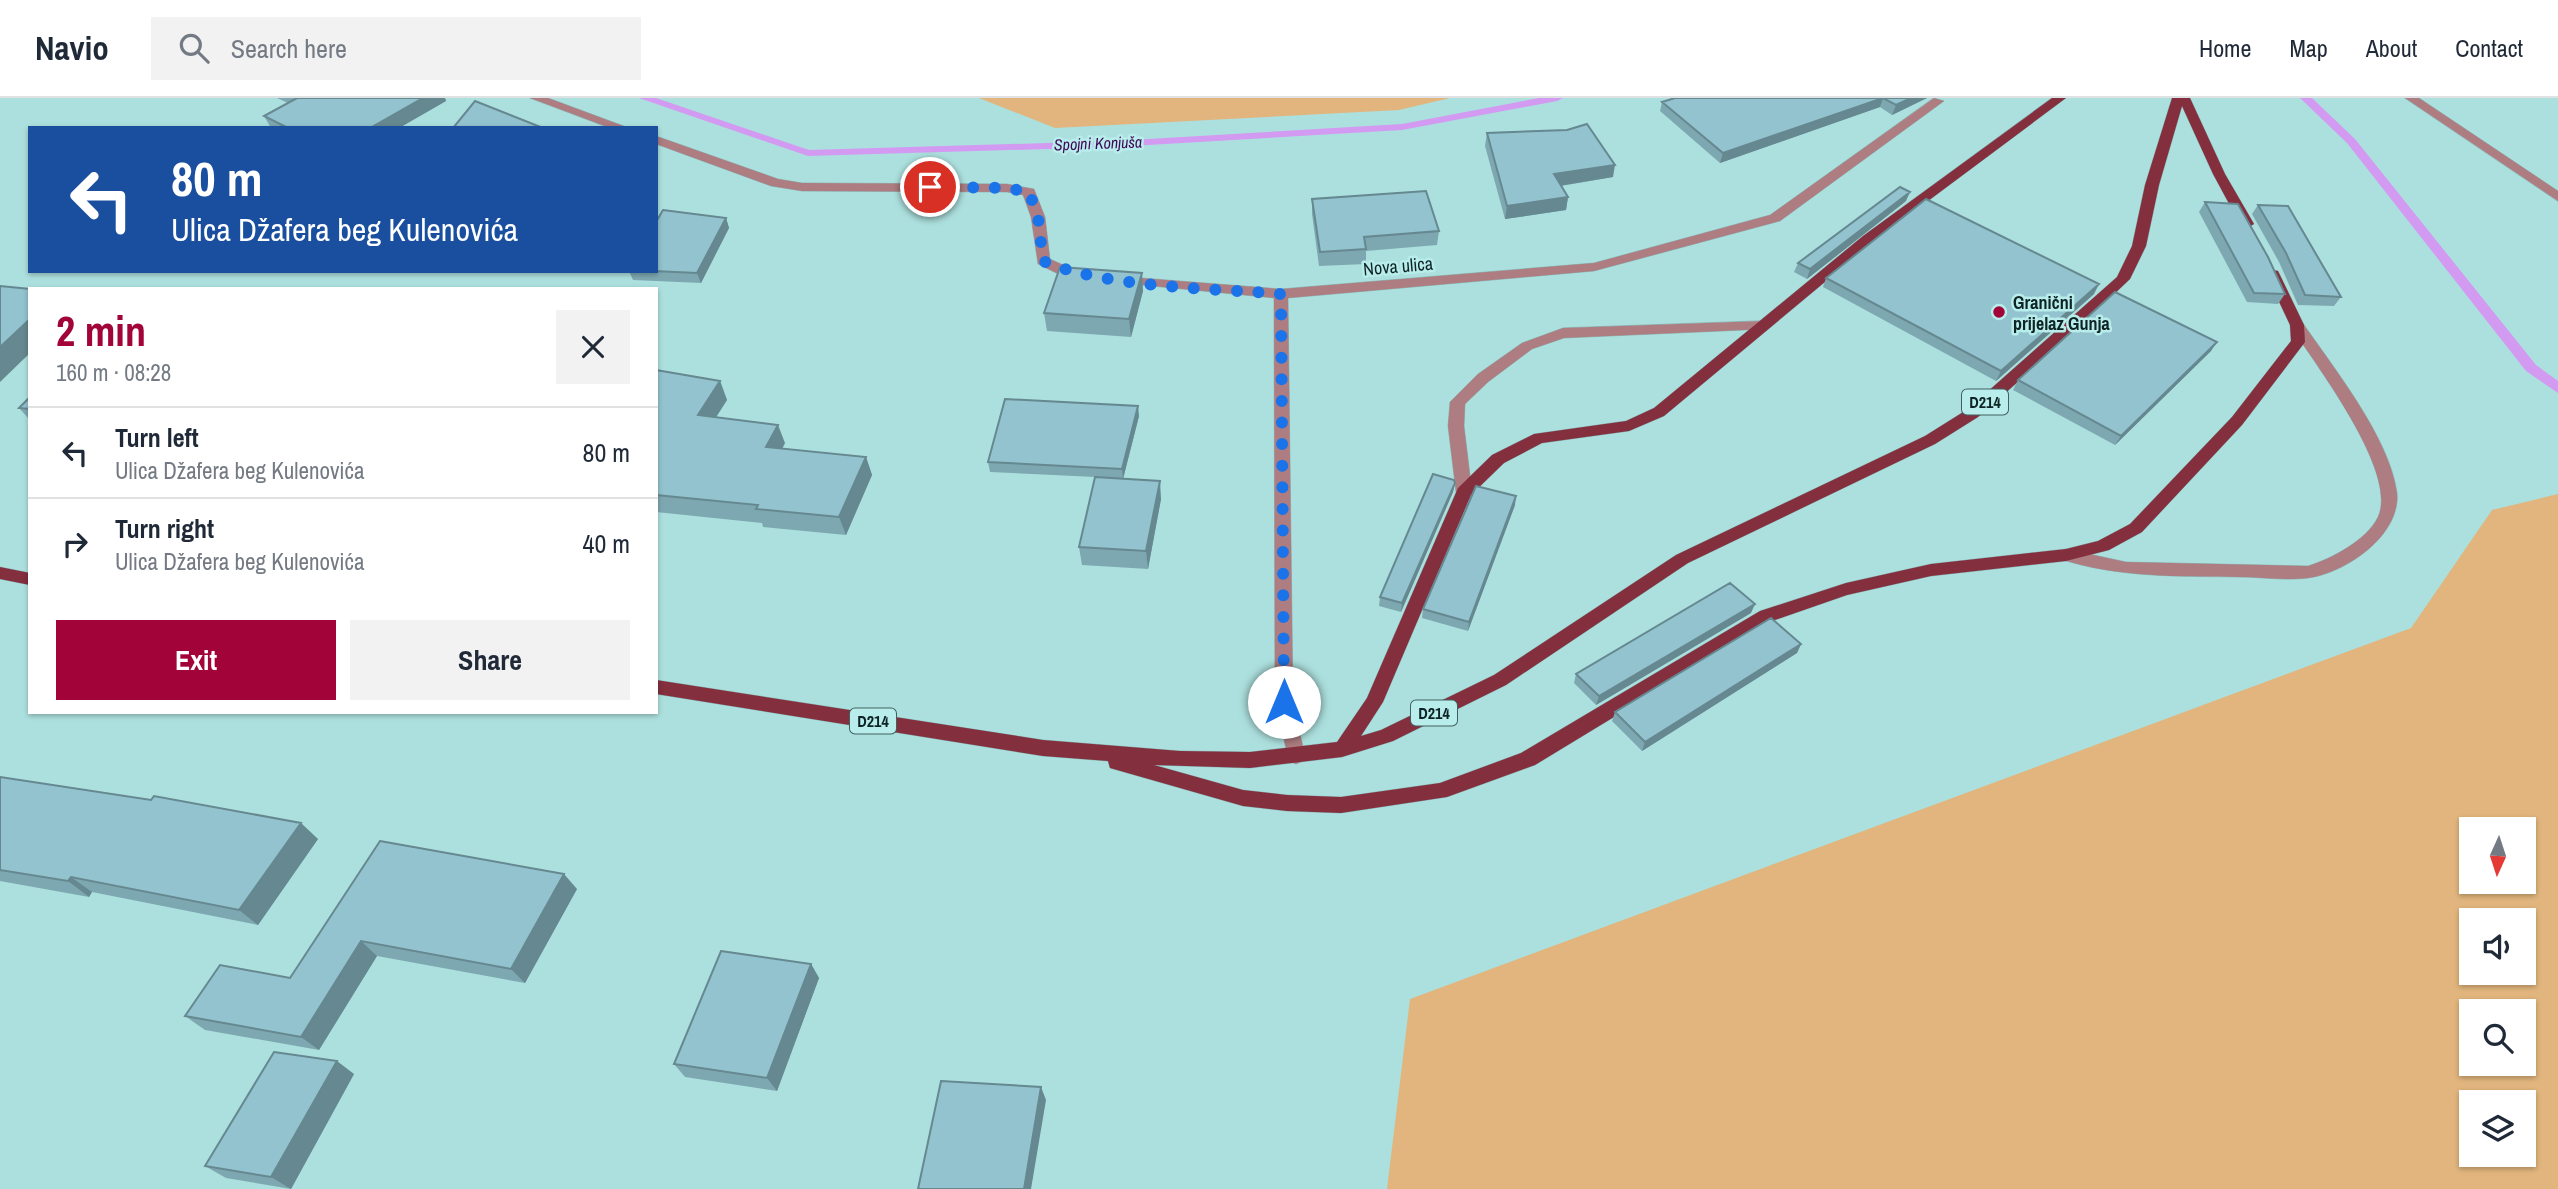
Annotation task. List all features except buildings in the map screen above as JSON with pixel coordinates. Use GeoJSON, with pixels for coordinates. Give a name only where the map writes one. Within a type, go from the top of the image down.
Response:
{"type":"FeatureCollection","features":[{"type":"Feature","properties":{"kind":"main road"},"geometry":{"type":"LineString","coordinates":[[1342,749],[1374,702],[1464,492],[1498,459],[1539,438],[1629,426],[1658,412],[1868,239],[2060,98]]}},
{"type":"Feature","properties":{"kind":"main road","name":"D214"},"geometry":{"type":"LineString","coordinates":[[658,687],[1091,754],[1192,759],[1296,756],[1342,749],[1386,736],[1500,680],[1682,559],[1930,440],[1973,413],[2123,279],[2139,246],[2152,185],[2178,98]]}},
{"type":"Feature","properties":{"kind":"main road"},"geometry":{"type":"LineString","coordinates":[[2184,98],[2255,239]]}},
{"type":"Feature","properties":{"kind":"main road"},"geometry":{"type":"LineString","coordinates":[[1091,754],[1243,798],[1287,803],[1340,805],[1440,791],[1528,759],[1766,616],[1846,589],[1931,570],[2066,555],[2102,546],[2136,528],[2237,421],[2298,342],[2297,325],[2267,261]]}},
{"type":"Feature","properties":{"kind":"main road"},"geometry":{"type":"LineString","coordinates":[[0,573],[28,579]]}},
{"type":"Feature","properties":{"kind":"street"},"geometry":{"type":"LineString","coordinates":[[536,98],[617,126]]}},
{"type":"Feature","properties":{"kind":"street"},"geometry":{"type":"LineString","coordinates":[[2412,98],[2558,197]]}},
{"type":"Feature","properties":{"kind":"street","name":"Nova ulica"},"geometry":{"type":"LineString","coordinates":[[658,141],[776,183],[802,187],[1007,188],[1029,192],[1038,217],[1043,261],[1070,273],[1281,294],[1594,267],[1776,218],[1938,101]]}},
{"type":"Feature","properties":{"kind":"street"},"geometry":{"type":"LineString","coordinates":[[1281,294],[1284,702],[1296,756]]}},
{"type":"Feature","properties":{"kind":"street"},"geometry":{"type":"LineString","coordinates":[[2066,555],[2126,568],[2308,572],[2335,565],[2373,535],[2387,513],[2388,485],[2374,444],[2297,325]]}},
{"type":"Feature","properties":{"kind":"street"},"geometry":{"type":"LineString","coordinates":[[1464,492],[1456,426],[1458,402],[1483,378],[1527,346],[1563,333],[1762,326]]}},
{"type":"Feature","properties":{"kind":"shaded area"},"geometry":{"type":"Polygon","coordinates":[[[979,98],[1450,98],[1399,110],[1055,128],[979,98]]]}},
{"type":"Feature","properties":{"kind":"shaded area"},"geometry":{"type":"Polygon","coordinates":[[[2558,494],[2558,1189],[1387,1189],[1410,999],[2411,628],[2492,510],[2558,494]]]}},
{"type":"Feature","properties":{"kind":"waterway","name":"Spojni Konjuša"},"geometry":{"type":"LineString","coordinates":[[645,98],[808,153],[1114,144],[1402,127],[1557,98]]}},
{"type":"Feature","properties":{"kind":"waterway"},"geometry":{"type":"LineString","coordinates":[[2306,98],[2351,141],[2531,368],[2558,388]]}},
{"type":"Feature","properties":{"kind":"place","name":"Granični prijelaz Gunja"},"geometry":{"type":"Point","coordinates":[1999,312]}},
{"type":"Feature","properties":{"kind":"route"},"geometry":{"type":"LineString","coordinates":[[930,187],[1007,188],[1029,192],[1038,217],[1043,261],[1070,273],[1281,294],[1284,702]]}}]}
